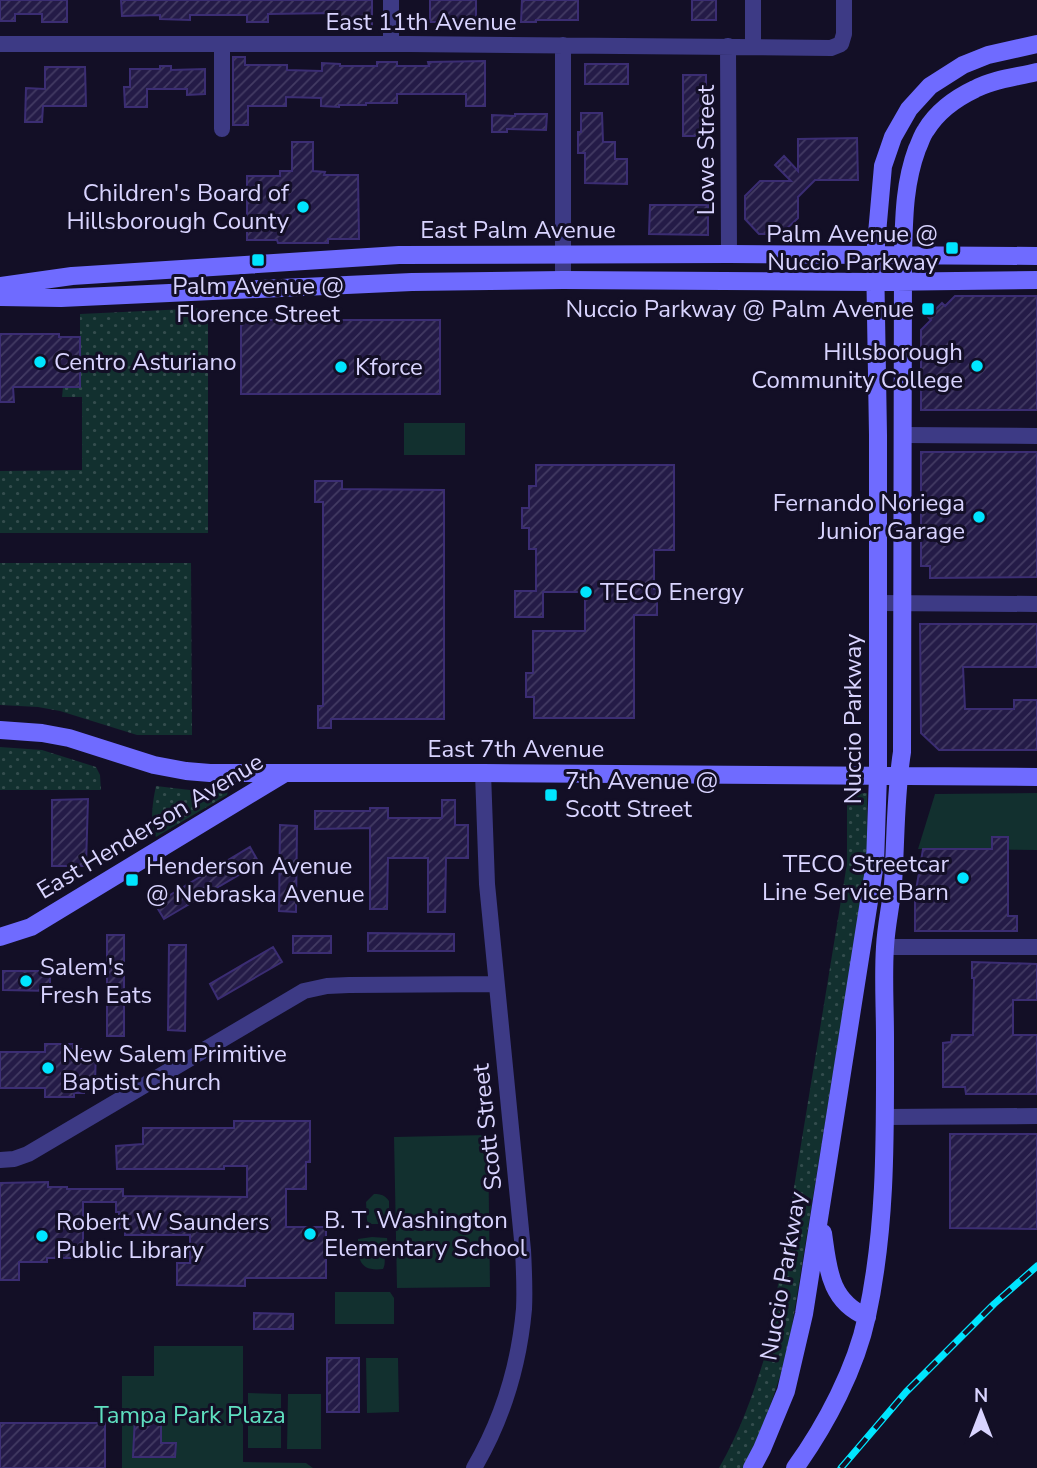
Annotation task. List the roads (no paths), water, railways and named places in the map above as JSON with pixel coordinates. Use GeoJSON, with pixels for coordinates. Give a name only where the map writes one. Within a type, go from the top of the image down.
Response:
{"type":"FeatureCollection","features":[{"type":"Feature","properties":{"kind":"street"},"geometry":{"type":"LineString","coordinates":[[391,0],[391,44]]}},
{"type":"Feature","properties":{"kind":"street"},"geometry":{"type":"LineString","coordinates":[[752,0],[753,46]]}},
{"type":"Feature","properties":{"kind":"street","name":"East 11th Avenue"},"geometry":{"type":"LineString","coordinates":[[0,44],[831,48],[841,44],[844,34],[844,0]]}},
{"type":"Feature","properties":{"kind":"street","name":"Nuccio Parkway"},"geometry":{"type":"LineString","coordinates":[[752,1468],[786,1391],[804,1314],[875,863],[878,775],[878,435],[875,256],[883,166],[893,138],[909,109],[930,86],[963,65],[988,55],[1037,44]]}},
{"type":"Feature","properties":{"kind":"street"},"geometry":{"type":"LineString","coordinates":[[222,45],[222,129]]}},
{"type":"Feature","properties":{"kind":"street"},"geometry":{"type":"LineString","coordinates":[[563,45],[563,280]]}},
{"type":"Feature","properties":{"kind":"street","name":"Lowe Street"},"geometry":{"type":"LineString","coordinates":[[728,46],[729,254]]}},
{"type":"Feature","properties":{"kind":"street","name":"Nuccio Parkway"},"geometry":{"type":"LineString","coordinates":[[795,1468],[818,1435],[852,1362],[867,1317],[882,1224],[885,947],[902,752],[903,255],[907,183],[925,130],[945,107],[976,88],[1037,72]]}},
{"type":"Feature","properties":{"kind":"street","name":"East Palm Avenue"},"geometry":{"type":"LineString","coordinates":[[0,286],[72,276],[399,255],[1037,256]]}},
{"type":"Feature","properties":{"kind":"street","name":"East Palm Avenue"},"geometry":{"type":"LineString","coordinates":[[0,297],[61,298],[412,282],[1037,280]]}},
{"type":"Feature","properties":{"kind":"street"},"geometry":{"type":"LineString","coordinates":[[903,435],[1037,436]]}},
{"type":"Feature","properties":{"kind":"street"},"geometry":{"type":"LineString","coordinates":[[878,603],[1037,604]]}},
{"type":"Feature","properties":{"kind":"street","name":"East 7th Avenue"},"geometry":{"type":"LineString","coordinates":[[0,730],[69,738],[144,762],[210,773],[1037,777]]}},
{"type":"Feature","properties":{"kind":"street","name":"East Henderson Avenue"},"geometry":{"type":"LineString","coordinates":[[0,937],[31,927],[286,772]]}},
{"type":"Feature","properties":{"kind":"street","name":"Scott Street"},"geometry":{"type":"LineString","coordinates":[[474,1468],[486,1448],[513,1377],[524,1309],[523,1250],[487,884],[483,773]]}},
{"type":"Feature","properties":{"kind":"street"},"geometry":{"type":"LineString","coordinates":[[885,947],[1037,947]]}},
{"type":"Feature","properties":{"kind":"street"},"geometry":{"type":"LineString","coordinates":[[0,1160],[28,1154],[304,991],[349,985],[496,984]]}},
{"type":"Feature","properties":{"kind":"street"},"geometry":{"type":"LineString","coordinates":[[885,1117],[1037,1116]]}},
{"type":"Feature","properties":{"kind":"street"},"geometry":{"type":"LineString","coordinates":[[821,1209],[828,1267],[834,1288],[846,1304],[867,1317]]}},
{"type":"Feature","properties":{"kind":"railway"},"geometry":{"type":"LineString","coordinates":[[841,1468],[906,1392],[994,1304],[1037,1266]]}},
{"type":"Feature","properties":{"kind":"place","name":"Children's Board of Hillsborough County"},"geometry":{"type":"Point","coordinates":[303,207]}},
{"type":"Feature","properties":{"kind":"place","name":"Palm Avenue @ Nuccio Parkway"},"geometry":{"type":"Point","coordinates":[952,248]}},
{"type":"Feature","properties":{"kind":"place","name":"Palm Avenue @ Florence Street"},"geometry":{"type":"Point","coordinates":[258,260]}},
{"type":"Feature","properties":{"kind":"place","name":"Nuccio Parkway @ Palm Avenue"},"geometry":{"type":"Point","coordinates":[928,309]}},
{"type":"Feature","properties":{"kind":"place","name":"Centro Asturiano"},"geometry":{"type":"Point","coordinates":[40,362]}},
{"type":"Feature","properties":{"kind":"place","name":"Hillsborough Community College"},"geometry":{"type":"Point","coordinates":[977,366]}},
{"type":"Feature","properties":{"kind":"place","name":"Kforce"},"geometry":{"type":"Point","coordinates":[341,367]}},
{"type":"Feature","properties":{"kind":"place","name":"Fernando Noriega Junior Garage"},"geometry":{"type":"Point","coordinates":[979,517]}},
{"type":"Feature","properties":{"kind":"place","name":"TECO Energy"},"geometry":{"type":"Point","coordinates":[586,592]}},
{"type":"Feature","properties":{"kind":"place","name":"7th Avenue @ Scott Street"},"geometry":{"type":"Point","coordinates":[551,795]}},
{"type":"Feature","properties":{"kind":"place","name":"TECO Streetcar Line Service Barn"},"geometry":{"type":"Point","coordinates":[963,878]}},
{"type":"Feature","properties":{"kind":"place","name":"Henderson Avenue @ Nebraska Avenue"},"geometry":{"type":"Point","coordinates":[132,880]}},
{"type":"Feature","properties":{"kind":"place","name":"Salem's Fresh Eats"},"geometry":{"type":"Point","coordinates":[26,981]}},
{"type":"Feature","properties":{"kind":"place","name":"New Salem Primitive Baptist Church"},"geometry":{"type":"Point","coordinates":[48,1068]}},
{"type":"Feature","properties":{"kind":"place","name":"B. T. Washington Elementary School"},"geometry":{"type":"Point","coordinates":[310,1234]}},
{"type":"Feature","properties":{"kind":"place","name":"Robert W Saunders Public Library"},"geometry":{"type":"Point","coordinates":[42,1236]}},
{"type":"Feature","properties":{"kind":"park label","name":"Tampa Park Plaza"},"geometry":{"type":"Point","coordinates":[190,1415]}}]}
